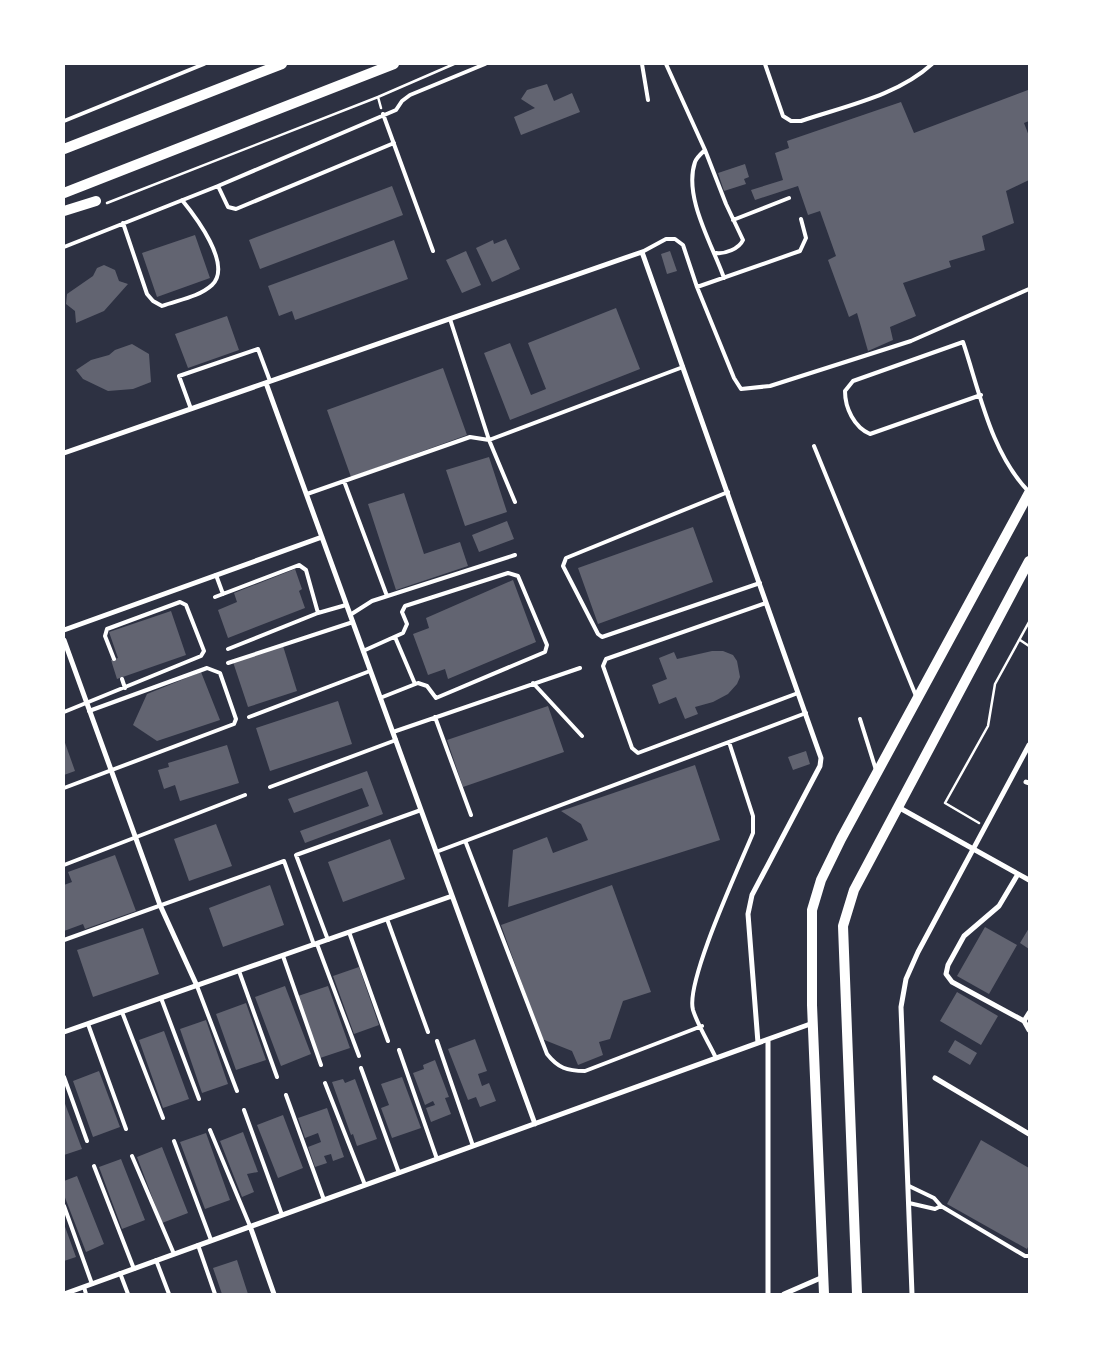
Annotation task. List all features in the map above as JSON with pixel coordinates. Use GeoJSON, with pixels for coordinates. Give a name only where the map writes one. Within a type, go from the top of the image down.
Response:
{"type":"FeatureCollection","features":[{"type":"Feature","properties":{"kind":"main road"},"geometry":{"type":"LineString","coordinates":[[64,149],[282,64]]}},
{"type":"Feature","properties":{"kind":"main road"},"geometry":{"type":"LineString","coordinates":[[64,193],[394,64]]}},
{"type":"Feature","properties":{"kind":"main road"},"geometry":{"type":"LineString","coordinates":[[64,211],[101,202]]}},
{"type":"Feature","properties":{"kind":"main road"},"geometry":{"type":"LineString","coordinates":[[824,1294],[813,1023],[812,910],[821,880],[1029,493]]}},
{"type":"Feature","properties":{"kind":"main road"},"geometry":{"type":"LineString","coordinates":[[857,1294],[843,926],[854,890],[1029,561]]}},
{"type":"Feature","properties":{"kind":"street"},"geometry":{"type":"LineString","coordinates":[[64,453],[642,252],[798,693],[820,750],[820,766],[760,876],[752,895],[748,914],[758,1043]]}},
{"type":"Feature","properties":{"kind":"street"},"geometry":{"type":"LineString","coordinates":[[268,382],[346,605],[535,1124]]}},
{"type":"Feature","properties":{"kind":"street"},"geometry":{"type":"LineString","coordinates":[[64,630],[322,537]]}},
{"type":"Feature","properties":{"kind":"street"},"geometry":{"type":"LineString","coordinates":[[64,640],[160,904],[197,986]]}},
{"type":"Feature","properties":{"kind":"street"},"geometry":{"type":"LineString","coordinates":[[912,1294],[901,1007],[906,979],[918,952],[1029,745]]}},
{"type":"Feature","properties":{"kind":"street"},"geometry":{"type":"LineString","coordinates":[[898,808],[1029,880]]}},
{"type":"Feature","properties":{"kind":"street"},"geometry":{"type":"LineString","coordinates":[[1018,874],[999,906],[964,936],[948,965],[946,974],[952,982],[1024,1021],[1029,1030]]}},
{"type":"Feature","properties":{"kind":"street"},"geometry":{"type":"LineString","coordinates":[[64,1032],[452,896]]}},
{"type":"Feature","properties":{"kind":"street"},"geometry":{"type":"LineString","coordinates":[[1024,1021],[1029,1013]]}},
{"type":"Feature","properties":{"kind":"street"},"geometry":{"type":"LineString","coordinates":[[64,1294],[813,1023]]}},
{"type":"Feature","properties":{"kind":"street"},"geometry":{"type":"LineString","coordinates":[[768,1040],[768,1294]]}},
{"type":"Feature","properties":{"kind":"street"},"geometry":{"type":"LineString","coordinates":[[936,1078],[1029,1134]]}},
{"type":"Feature","properties":{"kind":"street"},"geometry":{"type":"LineString","coordinates":[[250,1226],[274,1294]]}},
{"type":"Feature","properties":{"kind":"street"},"geometry":{"type":"LineString","coordinates":[[784,1294],[823,1277]]}},
{"type":"Feature","properties":{"kind":"lane"},"geometry":{"type":"LineString","coordinates":[[64,121],[204,64]]}},
{"type":"Feature","properties":{"kind":"lane"},"geometry":{"type":"LineString","coordinates":[[64,247],[218,186],[396,110],[402,101],[410,95],[485,64]]}},
{"type":"Feature","properties":{"kind":"lane"},"geometry":{"type":"LineString","coordinates":[[642,64],[648,100]]}},
{"type":"Feature","properties":{"kind":"lane"},"geometry":{"type":"LineString","coordinates":[[666,64],[705,150],[733,220],[742,236],[741,244],[730,251],[716,253]]}},
{"type":"Feature","properties":{"kind":"lane"},"geometry":{"type":"LineString","coordinates":[[765,64],[783,116],[791,121],[800,121],[896,88],[919,76],[932,64]]}},
{"type":"Feature","properties":{"kind":"lane"},"geometry":{"type":"LineString","coordinates":[[383,114],[433,251]]}},
{"type":"Feature","properties":{"kind":"lane"},"geometry":{"type":"LineString","coordinates":[[218,186],[228,207],[236,209],[394,143]]}},
{"type":"Feature","properties":{"kind":"lane"},"geometry":{"type":"LineString","coordinates":[[705,150],[696,160],[692,180],[704,232],[710,248],[716,253],[724,278]]}},
{"type":"Feature","properties":{"kind":"lane"},"geometry":{"type":"LineString","coordinates":[[733,220],[789,198]]}},
{"type":"Feature","properties":{"kind":"lane"},"geometry":{"type":"LineString","coordinates":[[123,223],[147,294],[153,302],[162,306],[196,294],[213,284],[218,273],[215,253],[207,233],[182,200]]}},
{"type":"Feature","properties":{"kind":"lane"},"geometry":{"type":"LineString","coordinates":[[696,287],[800,251],[806,238],[802,219]]}},
{"type":"Feature","properties":{"kind":"lane"},"geometry":{"type":"LineString","coordinates":[[642,252],[666,239],[675,239],[683,245],[696,287],[734,378],[741,389],[770,386],[912,341],[1029,289]]}},
{"type":"Feature","properties":{"kind":"lane"},"geometry":{"type":"LineString","coordinates":[[450,319],[489,440],[515,502]]}},
{"type":"Feature","properties":{"kind":"lane"},"geometry":{"type":"LineString","coordinates":[[981,395],[870,434],[856,426],[845,399],[845,391],[853,381],[963,342],[997,442],[1008,466],[1029,493]]}},
{"type":"Feature","properties":{"kind":"lane"},"geometry":{"type":"LineString","coordinates":[[191,410],[179,376],[258,349],[268,382]]}},
{"type":"Feature","properties":{"kind":"lane"},"geometry":{"type":"LineString","coordinates":[[307,494],[470,437],[489,440],[684,367]]}},
{"type":"Feature","properties":{"kind":"lane"},"geometry":{"type":"LineString","coordinates":[[814,446],[918,700]]}},
{"type":"Feature","properties":{"kind":"lane"},"geometry":{"type":"LineString","coordinates":[[344,481],[387,596]]}},
{"type":"Feature","properties":{"kind":"lane"},"geometry":{"type":"LineString","coordinates":[[728,492],[566,558],[564,566],[598,634],[602,637],[760,583]]}},
{"type":"Feature","properties":{"kind":"lane"},"geometry":{"type":"LineString","coordinates":[[350,615],[372,601],[515,555]]}},
{"type":"Feature","properties":{"kind":"lane"},"geometry":{"type":"LineString","coordinates":[[214,597],[300,565],[306,570],[318,613]]}},
{"type":"Feature","properties":{"kind":"lane"},"geometry":{"type":"LineString","coordinates":[[363,650],[395,637],[405,630],[407,624],[402,612],[405,606],[508,573],[518,576],[548,645],[545,652],[436,698],[422,683],[380,698]]}},
{"type":"Feature","properties":{"kind":"lane"},"geometry":{"type":"LineString","coordinates":[[216,575],[223,594]]}},
{"type":"Feature","properties":{"kind":"lane"},"geometry":{"type":"LineString","coordinates":[[64,712],[203,654],[186,605],[180,602],[110,628],[105,636],[114,659]]}},
{"type":"Feature","properties":{"kind":"lane"},"geometry":{"type":"LineString","coordinates":[[766,603],[606,658],[603,666],[632,748],[638,753],[798,693]]}},
{"type":"Feature","properties":{"kind":"lane"},"geometry":{"type":"LineString","coordinates":[[228,649],[318,613],[346,605]]}},
{"type":"Feature","properties":{"kind":"lane"},"geometry":{"type":"LineString","coordinates":[[228,663],[353,622]]}},
{"type":"Feature","properties":{"kind":"lane"},"geometry":{"type":"LineString","coordinates":[[395,637],[415,684]]}},
{"type":"Feature","properties":{"kind":"lane"},"geometry":{"type":"LineString","coordinates":[[64,788],[234,724],[236,719],[223,682],[216,670],[207,668],[89,710]]}},
{"type":"Feature","properties":{"kind":"lane"},"geometry":{"type":"LineString","coordinates":[[393,732],[580,668]]}},
{"type":"Feature","properties":{"kind":"lane"},"geometry":{"type":"LineString","coordinates":[[248,717],[370,671]]}},
{"type":"Feature","properties":{"kind":"lane"},"geometry":{"type":"LineString","coordinates":[[122,679],[125,688]]}},
{"type":"Feature","properties":{"kind":"lane"},"geometry":{"type":"LineString","coordinates":[[533,683],[582,736]]}},
{"type":"Feature","properties":{"kind":"lane"},"geometry":{"type":"LineString","coordinates":[[436,852],[466,843],[806,714]]}},
{"type":"Feature","properties":{"kind":"lane"},"geometry":{"type":"LineString","coordinates":[[435,717],[471,815]]}},
{"type":"Feature","properties":{"kind":"lane"},"geometry":{"type":"LineString","coordinates":[[860,719],[877,774]]}},
{"type":"Feature","properties":{"kind":"lane"},"geometry":{"type":"LineString","coordinates":[[270,787],[396,740]]}},
{"type":"Feature","properties":{"kind":"lane"},"geometry":{"type":"LineString","coordinates":[[716,1058],[702,1026],[692,1009],[694,992],[703,955],[753,833],[754,816],[729,742]]}},
{"type":"Feature","properties":{"kind":"lane"},"geometry":{"type":"LineString","coordinates":[[64,866],[245,796]]}},
{"type":"Feature","properties":{"kind":"lane"},"geometry":{"type":"LineString","coordinates":[[328,940],[296,855],[421,810]]}},
{"type":"Feature","properties":{"kind":"lane"},"geometry":{"type":"LineString","coordinates":[[466,843],[547,1054],[556,1066],[569,1071],[584,1071],[702,1026]]}},
{"type":"Feature","properties":{"kind":"lane"},"geometry":{"type":"LineString","coordinates":[[64,940],[284,861],[359,1056]]}},
{"type":"Feature","properties":{"kind":"lane"},"geometry":{"type":"LineString","coordinates":[[387,919],[428,1032]]}},
{"type":"Feature","properties":{"kind":"lane"},"geometry":{"type":"LineString","coordinates":[[349,932],[388,1041]]}},
{"type":"Feature","properties":{"kind":"lane"},"geometry":{"type":"LineString","coordinates":[[283,956],[321,1065]]}},
{"type":"Feature","properties":{"kind":"lane"},"geometry":{"type":"LineString","coordinates":[[239,971],[277,1077]]}},
{"type":"Feature","properties":{"kind":"lane"},"geometry":{"type":"LineString","coordinates":[[197,986],[237,1091]]}},
{"type":"Feature","properties":{"kind":"lane"},"geometry":{"type":"LineString","coordinates":[[161,998],[199,1099]]}},
{"type":"Feature","properties":{"kind":"lane"},"geometry":{"type":"LineString","coordinates":[[122,1012],[163,1118]]}},
{"type":"Feature","properties":{"kind":"lane"},"geometry":{"type":"LineString","coordinates":[[88,1024],[126,1129]]}},
{"type":"Feature","properties":{"kind":"lane"},"geometry":{"type":"LineString","coordinates":[[438,1041],[473,1146]]}},
{"type":"Feature","properties":{"kind":"lane"},"geometry":{"type":"LineString","coordinates":[[399,1050],[437,1159]]}},
{"type":"Feature","properties":{"kind":"lane"},"geometry":{"type":"LineString","coordinates":[[361,1068],[399,1173]]}},
{"type":"Feature","properties":{"kind":"lane"},"geometry":{"type":"LineString","coordinates":[[64,1077],[87,1141]]}},
{"type":"Feature","properties":{"kind":"lane"},"geometry":{"type":"LineString","coordinates":[[325,1083],[366,1185]]}},
{"type":"Feature","properties":{"kind":"lane"},"geometry":{"type":"LineString","coordinates":[[286,1095],[324,1200]]}},
{"type":"Feature","properties":{"kind":"lane"},"geometry":{"type":"LineString","coordinates":[[244,1110],[282,1215]]}},
{"type":"Feature","properties":{"kind":"lane"},"geometry":{"type":"LineString","coordinates":[[210,1130],[250,1226]]}},
{"type":"Feature","properties":{"kind":"lane"},"geometry":{"type":"LineString","coordinates":[[174,1140],[212,1240]]}},
{"type":"Feature","properties":{"kind":"lane"},"geometry":{"type":"LineString","coordinates":[[132,1156],[174,1254]]}},
{"type":"Feature","properties":{"kind":"lane"},"geometry":{"type":"LineString","coordinates":[[94,1166],[134,1269]]}},
{"type":"Feature","properties":{"kind":"lane"},"geometry":{"type":"LineString","coordinates":[[909,1186],[934,1198],[941,1206],[1025,1256],[1029,1256]]}},
{"type":"Feature","properties":{"kind":"lane"},"geometry":{"type":"LineString","coordinates":[[909,1203],[935,1209],[941,1206]]}},
{"type":"Feature","properties":{"kind":"lane"},"geometry":{"type":"LineString","coordinates":[[64,1206],[92,1284]]}},
{"type":"Feature","properties":{"kind":"lane"},"geometry":{"type":"LineString","coordinates":[[198,1245],[215,1294]]}},
{"type":"Feature","properties":{"kind":"lane"},"geometry":{"type":"LineString","coordinates":[[156,1260],[169,1294]]}},
{"type":"Feature","properties":{"kind":"lane"},"geometry":{"type":"LineString","coordinates":[[120,1273],[128,1294]]}},
{"type":"Feature","properties":{"kind":"lane"},"geometry":{"type":"LineString","coordinates":[[84,1287],[86,1294]]}},
{"type":"Feature","properties":{"kind":"path"},"geometry":{"type":"LineString","coordinates":[[101,202],[378,97],[454,64]]}},
{"type":"Feature","properties":{"kind":"path"},"geometry":{"type":"LineString","coordinates":[[378,97],[383,114]]}},
{"type":"Feature","properties":{"kind":"path"},"geometry":{"type":"LineString","coordinates":[[986,827],[945,804],[988,726],[995,684],[1029,622]]}},
{"type":"Feature","properties":{"kind":"path"},"geometry":{"type":"LineString","coordinates":[[1019,640],[1029,646]]}},
{"type":"Feature","properties":{"kind":"building"},"geometry":{"type":"Polygon","coordinates":[[[547,84],[554,101],[572,93],[580,112],[521,135],[514,117],[535,108],[521,99],[527,90],[547,84]]]}},
{"type":"Feature","properties":{"kind":"building"},"geometry":{"type":"Polygon","coordinates":[[[1028,90],[1029,121],[1024,123],[1029,136],[1029,180],[1006,191],[1014,223],[982,236],[985,250],[949,261],[951,267],[903,283],[916,316],[890,327],[893,340],[868,351],[857,313],[849,317],[828,260],[836,256],[820,211],[808,215],[798,186],[755,200],[751,190],[783,180],[775,153],[789,148],[787,141],[901,102],[914,133],[1028,90]]]}},
{"type":"Feature","properties":{"kind":"building"},"geometry":{"type":"Polygon","coordinates":[[[745,164],[749,177],[744,179],[746,184],[724,191],[718,173],[745,164]]]}},
{"type":"Feature","properties":{"kind":"building"},"geometry":{"type":"Polygon","coordinates":[[[392,186],[403,215],[260,269],[249,240],[392,186]]]}},
{"type":"Feature","properties":{"kind":"building"},"geometry":{"type":"Polygon","coordinates":[[[195,235],[210,278],[157,297],[142,253],[195,235]]]}},
{"type":"Feature","properties":{"kind":"building"},"geometry":{"type":"Polygon","coordinates":[[[506,239],[520,269],[492,282],[476,248],[493,240],[494,244],[506,239]]]}},
{"type":"Feature","properties":{"kind":"building"},"geometry":{"type":"Polygon","coordinates":[[[394,240],[408,279],[295,320],[292,311],[279,316],[268,286],[394,240]]]}},
{"type":"Feature","properties":{"kind":"building"},"geometry":{"type":"Polygon","coordinates":[[[466,251],[481,285],[462,293],[446,260],[466,251]]]}},
{"type":"Feature","properties":{"kind":"building"},"geometry":{"type":"Polygon","coordinates":[[[670,251],[677,271],[667,274],[661,254],[670,251]]]}},
{"type":"Feature","properties":{"kind":"building"},"geometry":{"type":"Polygon","coordinates":[[[104,265],[115,270],[119,281],[128,284],[104,311],[76,323],[75,311],[66,304],[67,294],[93,276],[97,268],[104,265]]]}},
{"type":"Feature","properties":{"kind":"building"},"geometry":{"type":"Polygon","coordinates":[[[616,308],[640,369],[510,420],[484,353],[510,343],[531,395],[546,389],[528,343],[616,308]]]}},
{"type":"Feature","properties":{"kind":"building"},"geometry":{"type":"Polygon","coordinates":[[[227,316],[239,350],[188,368],[175,334],[227,316]]]}},
{"type":"Feature","properties":{"kind":"building"},"geometry":{"type":"Polygon","coordinates":[[[132,344],[149,354],[151,382],[133,389],[108,391],[83,379],[76,370],[91,360],[109,355],[115,350],[132,344]]]}},
{"type":"Feature","properties":{"kind":"building"},"geometry":{"type":"Polygon","coordinates":[[[443,368],[467,435],[351,477],[327,410],[443,368]]]}},
{"type":"Feature","properties":{"kind":"building"},"geometry":{"type":"Polygon","coordinates":[[[489,457],[507,512],[465,526],[446,470],[489,457]]]}},
{"type":"Feature","properties":{"kind":"building"},"geometry":{"type":"Polygon","coordinates":[[[404,493],[424,554],[460,542],[468,566],[396,590],[368,504],[404,493]]]}},
{"type":"Feature","properties":{"kind":"building"},"geometry":{"type":"Polygon","coordinates":[[[507,521],[514,539],[479,552],[472,535],[507,521]]]}},
{"type":"Feature","properties":{"kind":"building"},"geometry":{"type":"Polygon","coordinates":[[[693,527],[713,582],[598,624],[578,568],[693,527]]]}},
{"type":"Feature","properties":{"kind":"building"},"geometry":{"type":"Polygon","coordinates":[[[295,569],[302,589],[299,591],[305,608],[228,638],[218,610],[237,602],[234,593],[295,569]]]}},
{"type":"Feature","properties":{"kind":"building"},"geometry":{"type":"Polygon","coordinates":[[[513,580],[536,642],[448,679],[445,669],[428,675],[413,634],[429,628],[426,618],[513,580]]]}},
{"type":"Feature","properties":{"kind":"building"},"geometry":{"type":"Polygon","coordinates":[[[171,611],[186,655],[117,679],[111,660],[118,658],[109,632],[171,611]]]}},
{"type":"Feature","properties":{"kind":"building"},"geometry":{"type":"Polygon","coordinates":[[[283,646],[297,691],[248,707],[233,662],[283,646]]]}},
{"type":"Feature","properties":{"kind":"building"},"geometry":{"type":"Polygon","coordinates":[[[712,651],[723,651],[733,655],[737,661],[740,677],[737,684],[728,694],[713,702],[695,707],[698,714],[685,719],[676,697],[659,704],[652,685],[667,679],[659,658],[674,652],[677,659],[712,651]]]}},
{"type":"Feature","properties":{"kind":"building"},"geometry":{"type":"Polygon","coordinates":[[[201,672],[220,720],[157,741],[133,725],[147,694],[201,672]]]}},
{"type":"Feature","properties":{"kind":"building"},"geometry":{"type":"Polygon","coordinates":[[[338,701],[352,744],[270,771],[256,728],[338,701]]]}},
{"type":"Feature","properties":{"kind":"building"},"geometry":{"type":"Polygon","coordinates":[[[548,706],[564,752],[463,787],[447,740],[548,706]]]}},
{"type":"Feature","properties":{"kind":"building"},"geometry":{"type":"Polygon","coordinates":[[[64,740],[75,771],[64,775],[64,740]]]}},
{"type":"Feature","properties":{"kind":"building"},"geometry":{"type":"Polygon","coordinates":[[[227,745],[239,783],[180,801],[175,785],[164,789],[158,770],[169,767],[168,763],[227,745]]]}},
{"type":"Feature","properties":{"kind":"building"},"geometry":{"type":"Polygon","coordinates":[[[806,751],[810,764],[793,770],[788,757],[806,751]]]}},
{"type":"Feature","properties":{"kind":"building"},"geometry":{"type":"Polygon","coordinates":[[[695,765],[720,840],[508,907],[513,850],[547,837],[553,853],[588,840],[581,824],[561,811],[695,765]]]}},
{"type":"Feature","properties":{"kind":"building"},"geometry":{"type":"Polygon","coordinates":[[[367,771],[383,814],[305,843],[300,831],[369,806],[362,788],[294,813],[288,799],[367,771]]]}},
{"type":"Feature","properties":{"kind":"building"},"geometry":{"type":"Polygon","coordinates":[[[216,824],[232,866],[189,881],[174,839],[216,824]]]}},
{"type":"Feature","properties":{"kind":"building"},"geometry":{"type":"Polygon","coordinates":[[[390,839],[405,879],[343,902],[328,862],[390,839]]]}},
{"type":"Feature","properties":{"kind":"building"},"geometry":{"type":"Polygon","coordinates":[[[115,855],[136,911],[85,929],[83,924],[64,931],[64,885],[72,882],[68,872],[115,855]]]}},
{"type":"Feature","properties":{"kind":"building"},"geometry":{"type":"Polygon","coordinates":[[[270,885],[284,925],[223,947],[209,908],[270,885]]]}},
{"type":"Feature","properties":{"kind":"building"},"geometry":{"type":"Polygon","coordinates":[[[612,885],[651,992],[623,1001],[610,1039],[599,1042],[603,1055],[578,1065],[572,1051],[542,1039],[501,925],[612,885]]]}},
{"type":"Feature","properties":{"kind":"building"},"geometry":{"type":"Polygon","coordinates":[[[985,927],[1017,945],[989,994],[957,976],[985,927]]]}},
{"type":"Feature","properties":{"kind":"building"},"geometry":{"type":"Polygon","coordinates":[[[143,928],[159,974],[93,997],[77,950],[143,928]]]}},
{"type":"Feature","properties":{"kind":"building"},"geometry":{"type":"Polygon","coordinates":[[[1029,928],[1029,949],[1020,943],[1029,928]]]}},
{"type":"Feature","properties":{"kind":"building"},"geometry":{"type":"Polygon","coordinates":[[[359,967],[379,1025],[354,1034],[333,976],[359,967]]]}},
{"type":"Feature","properties":{"kind":"building"},"geometry":{"type":"Polygon","coordinates":[[[285,986],[311,1054],[281,1066],[255,997],[285,986]]]}},
{"type":"Feature","properties":{"kind":"building"},"geometry":{"type":"Polygon","coordinates":[[[328,986],[350,1048],[320,1058],[298,996],[328,986]]]}},
{"type":"Feature","properties":{"kind":"building"},"geometry":{"type":"Polygon","coordinates":[[[957,992],[998,1016],[981,1045],[940,1021],[957,992]]]}},
{"type":"Feature","properties":{"kind":"building"},"geometry":{"type":"Polygon","coordinates":[[[246,1003],[266,1060],[236,1070],[216,1014],[246,1003]]]}},
{"type":"Feature","properties":{"kind":"building"},"geometry":{"type":"Polygon","coordinates":[[[206,1020],[228,1084],[202,1093],[180,1029],[206,1020]]]}},
{"type":"Feature","properties":{"kind":"building"},"geometry":{"type":"Polygon","coordinates":[[[164,1031],[189,1099],[163,1108],[139,1040],[164,1031]]]}},
{"type":"Feature","properties":{"kind":"building"},"geometry":{"type":"Polygon","coordinates":[[[475,1039],[487,1071],[478,1074],[482,1086],[489,1083],[496,1101],[480,1107],[476,1097],[468,1100],[448,1049],[475,1039]]]}},
{"type":"Feature","properties":{"kind":"building"},"geometry":{"type":"Polygon","coordinates":[[[955,1040],[977,1053],[970,1065],[948,1052],[955,1040]]]}},
{"type":"Feature","properties":{"kind":"building"},"geometry":{"type":"Polygon","coordinates":[[[435,1060],[449,1097],[445,1098],[451,1114],[431,1122],[426,1108],[435,1105],[433,1101],[425,1105],[413,1073],[424,1069],[423,1065],[435,1060]]]}},
{"type":"Feature","properties":{"kind":"building"},"geometry":{"type":"Polygon","coordinates":[[[99,1071],[120,1127],[93,1137],[73,1081],[99,1071]]]}},
{"type":"Feature","properties":{"kind":"building"},"geometry":{"type":"Polygon","coordinates":[[[402,1077],[421,1128],[392,1138],[381,1108],[389,1105],[381,1084],[402,1077]]]}},
{"type":"Feature","properties":{"kind":"building"},"geometry":{"type":"Polygon","coordinates":[[[343,1079],[345,1083],[355,1079],[377,1139],[357,1146],[353,1134],[351,1135],[332,1082],[343,1079]]]}},
{"type":"Feature","properties":{"kind":"building"},"geometry":{"type":"Polygon","coordinates":[[[64,1101],[82,1149],[64,1155],[64,1101]]]}},
{"type":"Feature","properties":{"kind":"building"},"geometry":{"type":"Polygon","coordinates":[[[327,1108],[344,1157],[333,1161],[331,1154],[324,1156],[327,1163],[315,1167],[308,1147],[321,1142],[318,1133],[305,1138],[298,1118],[327,1108]]]}},
{"type":"Feature","properties":{"kind":"building"},"geometry":{"type":"Polygon","coordinates":[[[283,1115],[303,1168],[278,1178],[257,1125],[283,1115]]]}},
{"type":"Feature","properties":{"kind":"building"},"geometry":{"type":"Polygon","coordinates":[[[243,1132],[258,1172],[247,1174],[254,1192],[242,1197],[220,1141],[243,1132]]]}},
{"type":"Feature","properties":{"kind":"building"},"geometry":{"type":"Polygon","coordinates":[[[206,1133],[230,1200],[205,1209],[180,1142],[206,1133]]]}},
{"type":"Feature","properties":{"kind":"building"},"geometry":{"type":"Polygon","coordinates":[[[981,1140],[1029,1168],[1029,1245],[1027,1249],[947,1204],[981,1140]]]}},
{"type":"Feature","properties":{"kind":"building"},"geometry":{"type":"Polygon","coordinates":[[[162,1147],[188,1213],[162,1223],[137,1157],[162,1147]]]}},
{"type":"Feature","properties":{"kind":"building"},"geometry":{"type":"Polygon","coordinates":[[[121,1159],[145,1220],[122,1229],[99,1167],[121,1159]]]}},
{"type":"Feature","properties":{"kind":"building"},"geometry":{"type":"Polygon","coordinates":[[[77,1176],[104,1244],[86,1252],[64,1195],[64,1181],[77,1176]]]}},
{"type":"Feature","properties":{"kind":"building"},"geometry":{"type":"Polygon","coordinates":[[[64,1224],[76,1257],[64,1261],[64,1224]]]}},
{"type":"Feature","properties":{"kind":"building"},"geometry":{"type":"Polygon","coordinates":[[[237,1260],[248,1294],[222,1294],[213,1268],[237,1260]]]}}]}
